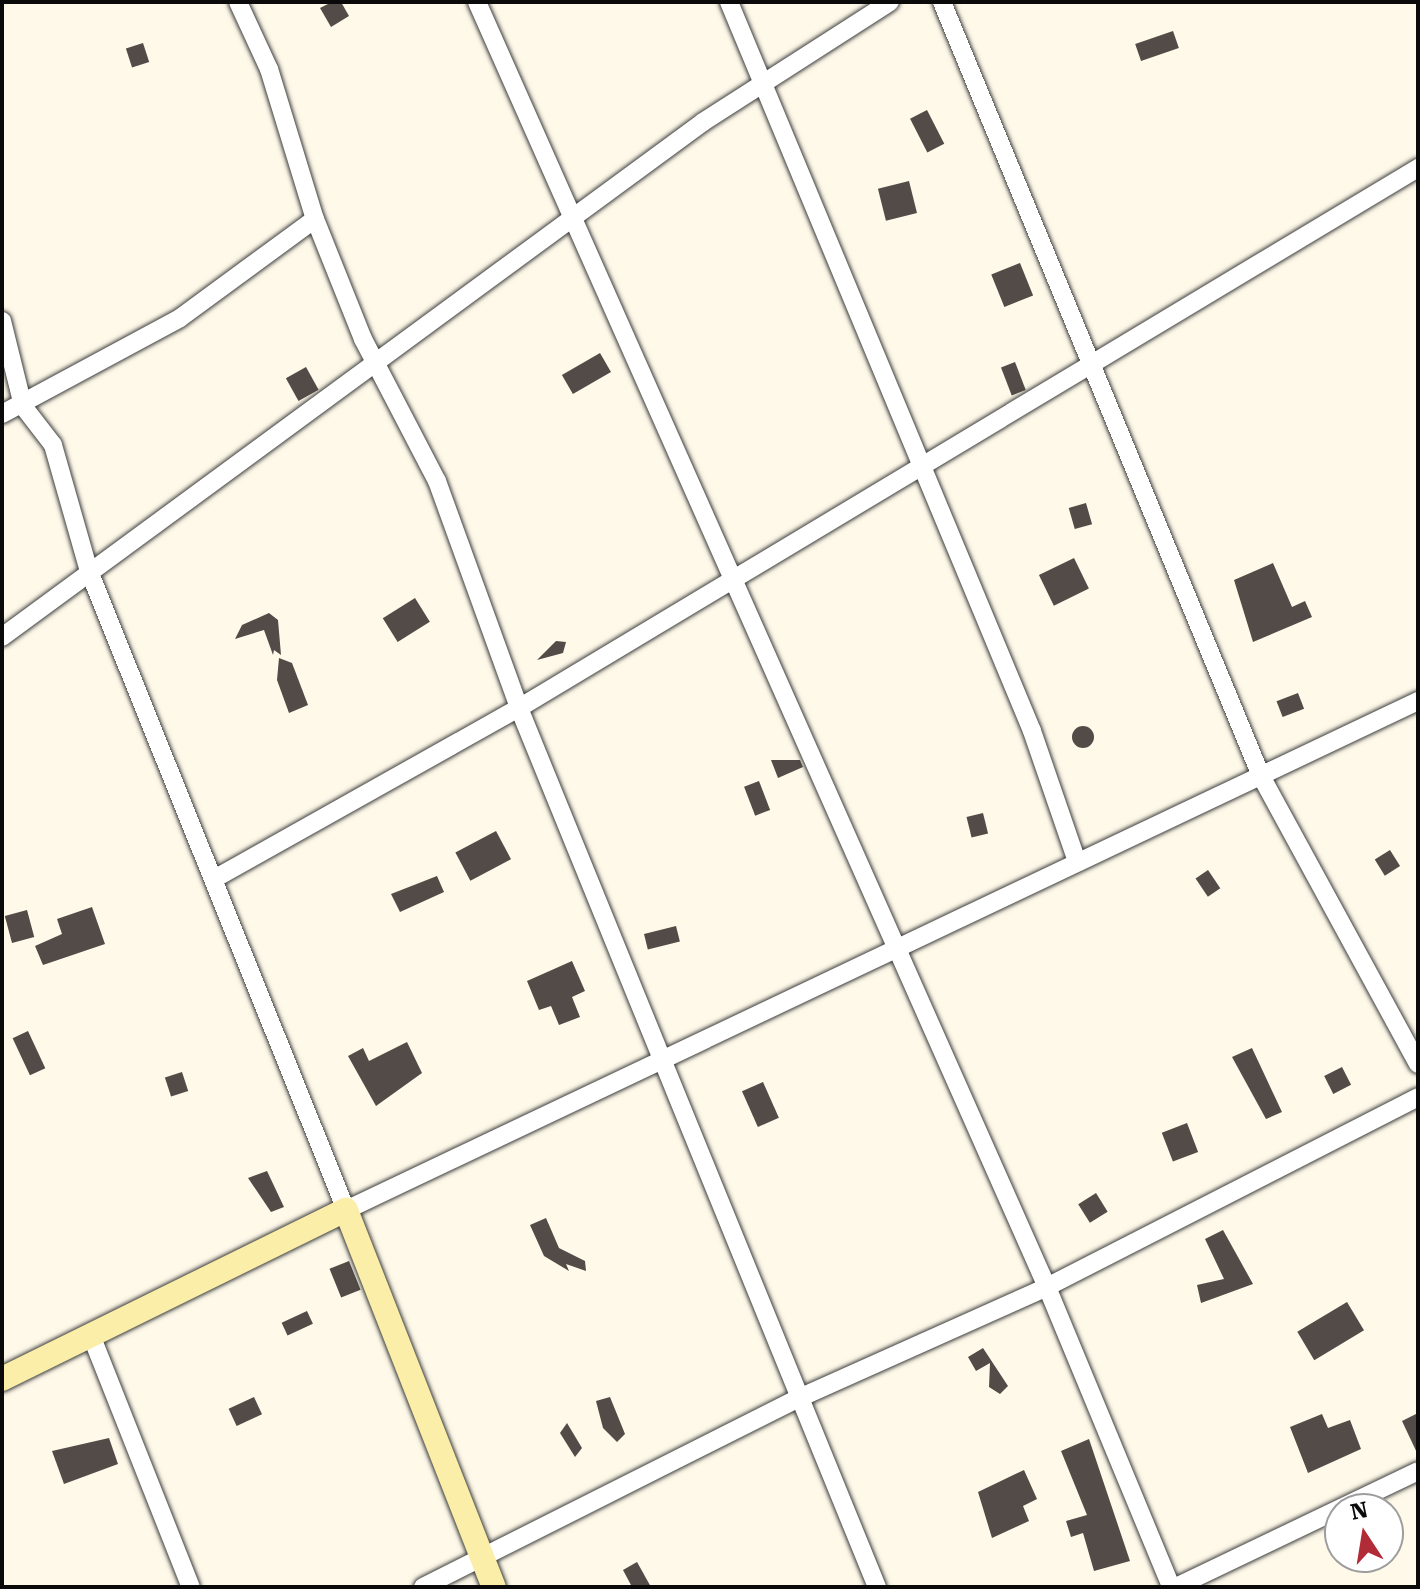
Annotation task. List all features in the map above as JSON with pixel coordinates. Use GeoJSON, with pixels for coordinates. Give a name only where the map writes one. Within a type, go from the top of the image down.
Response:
{"type":"FeatureCollection","features":[{"type":"Feature","properties":{"kind":"street"},"geometry":{"type":"LineString","coordinates":[[238,2],[269,69],[315,219],[377,361],[437,481],[519,708],[666,1058],[799,1398],[877,1587]]}},
{"type":"Feature","properties":{"kind":"street"},"geometry":{"type":"LineString","coordinates":[[477,2],[728,577],[1047,1287],[1174,1587],[1418,1471]]}},
{"type":"Feature","properties":{"kind":"street"},"geometry":{"type":"LineString","coordinates":[[729,2],[921,462],[1077,862]]}},
{"type":"Feature","properties":{"kind":"street"},"geometry":{"type":"LineString","coordinates":[[2,637],[570,217],[890,2]]}},
{"type":"Feature","properties":{"kind":"street"},"geometry":{"type":"LineString","coordinates":[[942,2],[1261,776],[1418,1064]]}},
{"type":"Feature","properties":{"kind":"street"},"geometry":{"type":"LineString","coordinates":[[214,879],[519,708],[728,577],[1091,365],[1418,168]]}},
{"type":"Feature","properties":{"kind":"street"},"geometry":{"type":"LineString","coordinates":[[2,414],[23,406],[180,318],[315,219]]}},
{"type":"Feature","properties":{"kind":"street"},"geometry":{"type":"LineString","coordinates":[[2,321],[23,406],[53,445],[89,571],[494,1587]]}},
{"type":"Feature","properties":{"kind":"street"},"geometry":{"type":"LineString","coordinates":[[2,1379],[346,1210],[1418,701]]}},
{"type":"Feature","properties":{"kind":"street"},"geometry":{"type":"LineString","coordinates":[[423,1587],[799,1398],[1047,1287],[1418,1097]]}},
{"type":"Feature","properties":{"kind":"street"},"geometry":{"type":"LineString","coordinates":[[91,1335],[191,1587]]}},
{"type":"Feature","properties":{"kind":"building"},"geometry":{"type":"Polygon","coordinates":[[[332,2],[341,2],[349,16],[331,27],[320,8],[332,2]]]}},
{"type":"Feature","properties":{"kind":"building"},"geometry":{"type":"Polygon","coordinates":[[[1173,31],[1179,48],[1141,61],[1135,44],[1173,31]]]}},
{"type":"Feature","properties":{"kind":"building"},"geometry":{"type":"Polygon","coordinates":[[[143,43],[149,62],[132,68],[126,49],[143,43]]]}},
{"type":"Feature","properties":{"kind":"building"},"geometry":{"type":"Polygon","coordinates":[[[927,110],[944,144],[927,152],[910,119],[927,110]]]}},
{"type":"Feature","properties":{"kind":"building"},"geometry":{"type":"Polygon","coordinates":[[[909,181],[917,213],[886,221],[878,189],[909,181]]]}},
{"type":"Feature","properties":{"kind":"building"},"geometry":{"type":"Polygon","coordinates":[[[1020,263],[1033,295],[1004,307],[991,275],[1020,263]]]}},
{"type":"Feature","properties":{"kind":"building"},"geometry":{"type":"Polygon","coordinates":[[[600,353],[611,372],[573,394],[562,375],[600,353]]]}},
{"type":"Feature","properties":{"kind":"building"},"geometry":{"type":"Polygon","coordinates":[[[1015,362],[1026,390],[1012,395],[1001,367],[1015,362]]]}},
{"type":"Feature","properties":{"kind":"building"},"geometry":{"type":"Polygon","coordinates":[[[306,367],[319,390],[298,401],[286,378],[306,367]]]}},
{"type":"Feature","properties":{"kind":"building"},"geometry":{"type":"Polygon","coordinates":[[[1086,503],[1092,524],[1075,529],[1069,508],[1086,503]]]}},
{"type":"Feature","properties":{"kind":"building"},"geometry":{"type":"Polygon","coordinates":[[[1074,558],[1089,589],[1054,606],[1039,575],[1074,558]]]}},
{"type":"Feature","properties":{"kind":"building"},"geometry":{"type":"Polygon","coordinates":[[[1273,563],[1292,607],[1305,601],[1312,617],[1253,642],[1234,580],[1273,563]]]}},
{"type":"Feature","properties":{"kind":"building"},"geometry":{"type":"Polygon","coordinates":[[[415,598],[430,622],[398,642],[383,618],[415,598]]]}},
{"type":"Feature","properties":{"kind":"building"},"geometry":{"type":"Polygon","coordinates":[[[269,613],[278,620],[281,655],[274,650],[273,655],[264,630],[235,639],[242,625],[269,613]]]}},
{"type":"Feature","properties":{"kind":"building"},"geometry":{"type":"Polygon","coordinates":[[[556,641],[566,642],[563,653],[537,660],[556,641]]]}},
{"type":"Feature","properties":{"kind":"building"},"geometry":{"type":"Polygon","coordinates":[[[279,658],[292,663],[308,705],[289,713],[277,680],[279,658]]]}},
{"type":"Feature","properties":{"kind":"building"},"geometry":{"type":"Polygon","coordinates":[[[1298,693],[1304,709],[1283,717],[1277,701],[1298,693]]]}},
{"type":"Feature","properties":{"kind":"building"},"geometry":{"type":"Polygon","coordinates":[[[1083,726],[1094,737],[1083,748],[1072,737],[1083,726]]]}},
{"type":"Feature","properties":{"kind":"building"},"geometry":{"type":"Polygon","coordinates":[[[771,760],[800,760],[803,767],[778,778],[771,760]]]}},
{"type":"Feature","properties":{"kind":"building"},"geometry":{"type":"Polygon","coordinates":[[[759,781],[770,810],[755,816],[744,787],[759,781]]]}},
{"type":"Feature","properties":{"kind":"building"},"geometry":{"type":"Polygon","coordinates":[[[983,813],[988,833],[972,837],[967,817],[983,813]]]}},
{"type":"Feature","properties":{"kind":"building"},"geometry":{"type":"Polygon","coordinates":[[[496,831],[511,859],[470,881],[455,853],[496,831]]]}},
{"type":"Feature","properties":{"kind":"building"},"geometry":{"type":"Polygon","coordinates":[[[1390,850],[1400,866],[1385,876],[1375,860],[1390,850]]]}},
{"type":"Feature","properties":{"kind":"building"},"geometry":{"type":"Polygon","coordinates":[[[1208,870],[1220,888],[1208,897],[1196,878],[1208,870]]]}},
{"type":"Feature","properties":{"kind":"building"},"geometry":{"type":"Polygon","coordinates":[[[437,876],[444,892],[400,912],[391,894],[437,876]]]}},
{"type":"Feature","properties":{"kind":"building"},"geometry":{"type":"Polygon","coordinates":[[[92,907],[105,944],[43,965],[35,946],[62,934],[57,919],[92,907]]]}},
{"type":"Feature","properties":{"kind":"building"},"geometry":{"type":"Polygon","coordinates":[[[27,910],[34,937],[12,943],[5,916],[27,910]]]}},
{"type":"Feature","properties":{"kind":"building"},"geometry":{"type":"Polygon","coordinates":[[[676,926],[680,942],[648,950],[644,934],[676,926]]]}},
{"type":"Feature","properties":{"kind":"building"},"geometry":{"type":"Polygon","coordinates":[[[572,961],[585,991],[572,997],[580,1017],[559,1025],[551,1006],[539,1010],[527,981],[572,961]]]}},
{"type":"Feature","properties":{"kind":"building"},"geometry":{"type":"Polygon","coordinates":[[[28,1031],[45,1068],[30,1075],[13,1038],[28,1031]]]}},
{"type":"Feature","properties":{"kind":"building"},"geometry":{"type":"Polygon","coordinates":[[[407,1042],[422,1073],[376,1106],[348,1056],[363,1048],[369,1061],[407,1042]]]}},
{"type":"Feature","properties":{"kind":"building"},"geometry":{"type":"Polygon","coordinates":[[[1252,1048],[1282,1112],[1266,1119],[1232,1057],[1252,1048]]]}},
{"type":"Feature","properties":{"kind":"building"},"geometry":{"type":"Polygon","coordinates":[[[1342,1067],[1351,1085],[1333,1094],[1324,1076],[1342,1067]]]}},
{"type":"Feature","properties":{"kind":"building"},"geometry":{"type":"Polygon","coordinates":[[[182,1072],[188,1091],[171,1097],[165,1078],[182,1072]]]}},
{"type":"Feature","properties":{"kind":"building"},"geometry":{"type":"Polygon","coordinates":[[[763,1082],[779,1118],[758,1127],[742,1091],[763,1082]]]}},
{"type":"Feature","properties":{"kind":"building"},"geometry":{"type":"Polygon","coordinates":[[[1187,1123],[1198,1152],[1173,1162],[1162,1133],[1187,1123]]]}},
{"type":"Feature","properties":{"kind":"building"},"geometry":{"type":"Polygon","coordinates":[[[267,1171],[284,1207],[271,1212],[248,1178],[267,1171]]]}},
{"type":"Feature","properties":{"kind":"building"},"geometry":{"type":"Polygon","coordinates":[[[1096,1193],[1108,1212],[1090,1223],[1078,1204],[1096,1193]]]}},
{"type":"Feature","properties":{"kind":"building"},"geometry":{"type":"Polygon","coordinates":[[[546,1218],[559,1248],[585,1261],[586,1271],[566,1264],[569,1271],[544,1256],[530,1225],[546,1218]]]}},
{"type":"Feature","properties":{"kind":"building"},"geometry":{"type":"Polygon","coordinates":[[[1223,1230],[1253,1284],[1201,1303],[1197,1285],[1224,1279],[1205,1239],[1223,1230]]]}},
{"type":"Feature","properties":{"kind":"building"},"geometry":{"type":"Polygon","coordinates":[[[349,1261],[361,1290],[341,1298],[330,1269],[349,1261]]]}},
{"type":"Feature","properties":{"kind":"building"},"geometry":{"type":"Polygon","coordinates":[[[1347,1302],[1364,1330],[1314,1360],[1297,1332],[1347,1302]]]}},
{"type":"Feature","properties":{"kind":"building"},"geometry":{"type":"Polygon","coordinates":[[[307,1311],[313,1324],[288,1336],[282,1323],[307,1311]]]}},
{"type":"Feature","properties":{"kind":"building"},"geometry":{"type":"Polygon","coordinates":[[[983,1348],[1008,1386],[1000,1394],[989,1387],[990,1363],[976,1371],[968,1357],[983,1348]]]}},
{"type":"Feature","properties":{"kind":"building"},"geometry":{"type":"Polygon","coordinates":[[[254,1397],[262,1414],[237,1426],[229,1409],[254,1397]]]}},
{"type":"Feature","properties":{"kind":"building"},"geometry":{"type":"Polygon","coordinates":[[[610,1397],[625,1434],[617,1442],[603,1428],[596,1401],[610,1397]]]}},
{"type":"Feature","properties":{"kind":"building"},"geometry":{"type":"Polygon","coordinates":[[[1418,1413],[1418,1455],[1402,1421],[1418,1413]]]}},
{"type":"Feature","properties":{"kind":"building"},"geometry":{"type":"Polygon","coordinates":[[[1322,1414],[1328,1428],[1350,1420],[1361,1449],[1308,1473],[1290,1427],[1322,1414]]]}},
{"type":"Feature","properties":{"kind":"building"},"geometry":{"type":"Polygon","coordinates":[[[567,1423],[582,1448],[575,1457],[560,1433],[567,1423]]]}},
{"type":"Feature","properties":{"kind":"building"},"geometry":{"type":"Polygon","coordinates":[[[109,1438],[118,1464],[64,1484],[52,1451],[109,1438]]]}},
{"type":"Feature","properties":{"kind":"building"},"geometry":{"type":"Polygon","coordinates":[[[1089,1439],[1130,1561],[1094,1571],[1083,1533],[1071,1537],[1066,1521],[1087,1515],[1061,1451],[1089,1439]]]}},
{"type":"Feature","properties":{"kind":"building"},"geometry":{"type":"Polygon","coordinates":[[[1024,1470],[1037,1499],[1023,1506],[1029,1521],[992,1538],[978,1492],[1024,1470]]]}},
{"type":"Feature","properties":{"kind":"building"},"geometry":{"type":"Polygon","coordinates":[[[637,1562],[651,1587],[632,1587],[623,1570],[637,1562]]]}}]}
